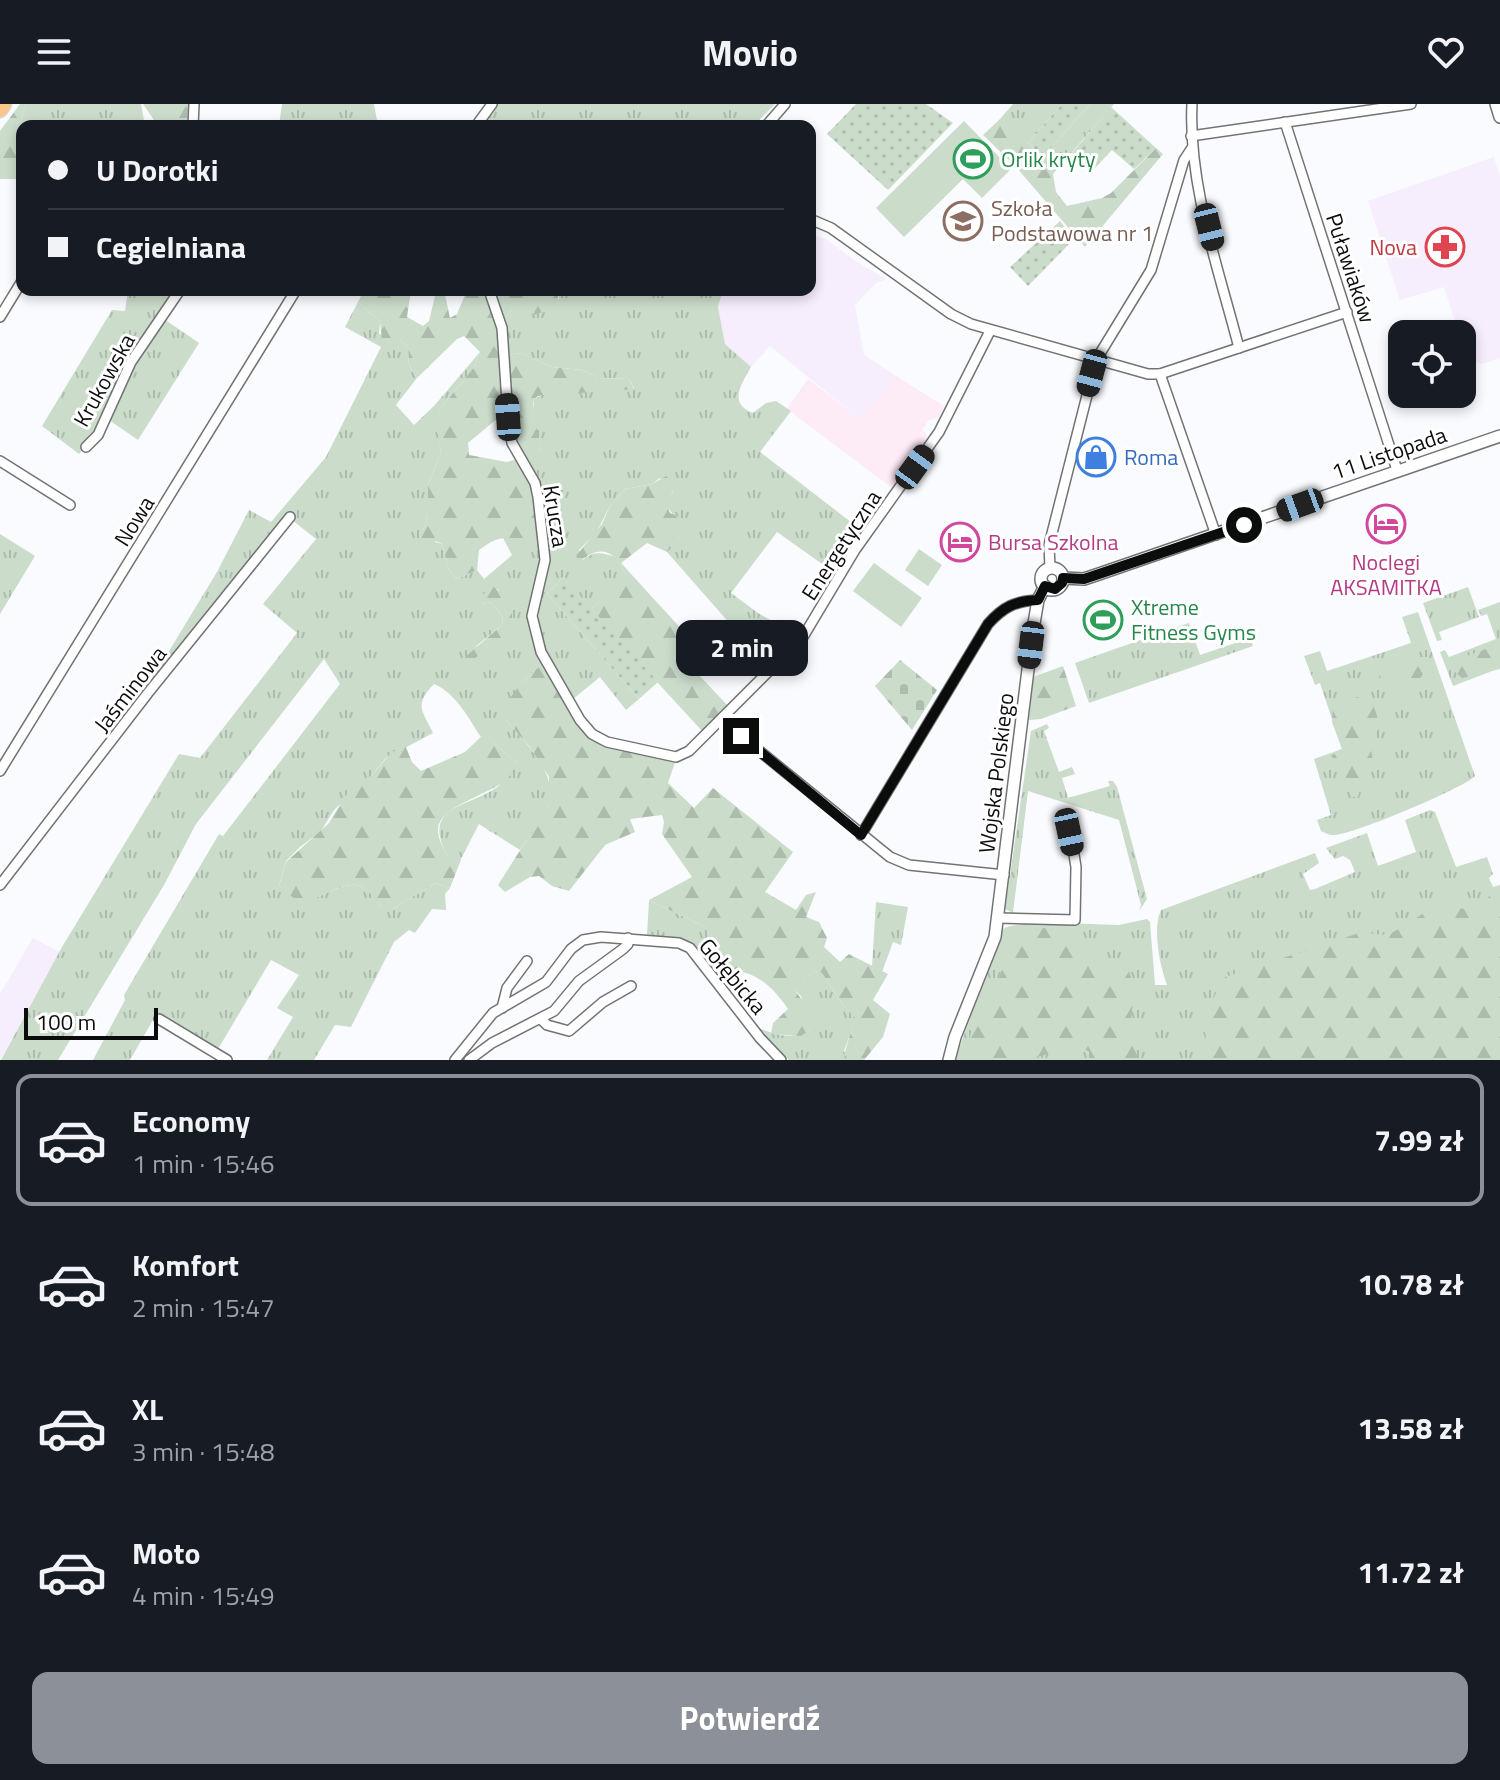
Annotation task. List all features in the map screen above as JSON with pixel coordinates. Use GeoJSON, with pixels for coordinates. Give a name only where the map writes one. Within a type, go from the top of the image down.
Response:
{"type":"FeatureCollection","features":[{"type":"Feature","properties":{"kind":"main road"},"geometry":{"type":"LineString","coordinates":[[0,110],[4,104]]}},
{"type":"Feature","properties":{"kind":"street"},"geometry":{"type":"LineString","coordinates":[[771,120],[785,104]]}},
{"type":"Feature","properties":{"kind":"street"},"geometry":{"type":"LineString","coordinates":[[1192,104],[1195,174],[1239,348]]}},
{"type":"Feature","properties":{"kind":"street"},"geometry":{"type":"LineString","coordinates":[[1191,136],[1411,104]]}},
{"type":"Feature","properties":{"kind":"street"},"geometry":{"type":"LineString","coordinates":[[1496,104],[1500,117]]}},
{"type":"Feature","properties":{"kind":"street","name":"Puławiaków"},"geometry":{"type":"LineString","coordinates":[[1285,122],[1397,470]]}},
{"type":"Feature","properties":{"kind":"street"},"geometry":{"type":"LineString","coordinates":[[1050,568],[1059,570],[1063,578],[1055,589],[1045,586],[1041,577],[1050,568],[1049,545],[1096,360],[1151,270],[1184,160],[1192,148]]}},
{"type":"Feature","properties":{"kind":"street"},"geometry":{"type":"LineString","coordinates":[[816,222],[831,228],[951,314],[990,331],[1148,374],[1160,374],[1347,312]]}},
{"type":"Feature","properties":{"kind":"street"},"geometry":{"type":"LineString","coordinates":[[0,317],[16,291]]}},
{"type":"Feature","properties":{"kind":"street","name":"Krukowska"},"geometry":{"type":"LineString","coordinates":[[86,447],[98,435],[131,362],[176,296]]}},
{"type":"Feature","properties":{"kind":"street","name":"Nowa"},"geometry":{"type":"LineString","coordinates":[[1,767],[292,296]]}},
{"type":"Feature","properties":{"kind":"street","name":"Krucza"},"geometry":{"type":"LineString","coordinates":[[491,296],[502,328],[512,443],[535,483],[538,497],[545,560],[532,616],[536,637],[546,661],[585,728],[607,742],[641,749]]}},
{"type":"Feature","properties":{"kind":"street","name":"Energetyczna"},"geometry":{"type":"LineString","coordinates":[[641,749],[676,757],[683,755],[803,637],[850,557],[939,432],[990,331]]}},
{"type":"Feature","properties":{"kind":"street"},"geometry":{"type":"LineString","coordinates":[[1160,374],[1216,535]]}},
{"type":"Feature","properties":{"kind":"street","name":"11 Listopada"},"geometry":{"type":"LineString","coordinates":[[1063,578],[1084,579],[1500,436]]}},
{"type":"Feature","properties":{"kind":"street"},"geometry":{"type":"LineString","coordinates":[[0,461],[70,505]]}},
{"type":"Feature","properties":{"kind":"street","name":"Jaśminowa"},"geometry":{"type":"LineString","coordinates":[[0,885],[148,693],[290,517]]}},
{"type":"Feature","properties":{"kind":"street","name":"Wojska Polskiego"},"geometry":{"type":"LineString","coordinates":[[949,1060],[955,1037],[991,950],[998,918],[1038,600],[1045,586]]}},
{"type":"Feature","properties":{"kind":"street"},"geometry":{"type":"LineString","coordinates":[[861,835],[988,624],[1000,610],[1018,601],[1038,600]]}},
{"type":"Feature","properties":{"kind":"street"},"geometry":{"type":"LineString","coordinates":[[741,736],[861,835],[899,862],[1004,875]]}},
{"type":"Feature","properties":{"kind":"street"},"geometry":{"type":"LineString","coordinates":[[998,918],[1075,920],[1076,867],[1069,824]]}},
{"type":"Feature","properties":{"kind":"street","name":"Gołębicka"},"geometry":{"type":"LineString","coordinates":[[455,1060],[493,1013],[546,982],[571,949],[583,940],[601,937],[679,943],[690,948],[760,1038],[781,1060]]}},
{"type":"Feature","properties":{"kind":"street"},"geometry":{"type":"LineString","coordinates":[[469,1060],[492,1043],[542,1020],[554,1011],[579,981],[623,949],[628,944],[628,938]]}},
{"type":"Feature","properties":{"kind":"street"},"geometry":{"type":"LineString","coordinates":[[502,1008],[507,988],[527,961]]}},
{"type":"Feature","properties":{"kind":"street"},"geometry":{"type":"LineString","coordinates":[[542,1020],[547,1025],[569,1031],[603,1002],[631,986]]}},
{"type":"Feature","properties":{"kind":"street"},"geometry":{"type":"LineString","coordinates":[[159,1019],[227,1060]]}},
{"type":"Feature","properties":{"kind":"shaded area"},"geometry":{"type":"Polygon","coordinates":[[[1494,157],[1500,177],[1500,358],[1482,364],[1476,362],[1476,320],[1455,320],[1444,287],[1400,300],[1368,201],[1494,157]]]}},
{"type":"Feature","properties":{"kind":"shaded area"},"geometry":{"type":"Polygon","coordinates":[[[816,236],[826,239],[886,279],[876,283],[855,305],[864,355],[896,376],[861,420],[770,346],[751,367],[725,344],[718,307],[721,296],[816,296],[816,236]]]}},
{"type":"Feature","properties":{"kind":"shaded area"},"geometry":{"type":"Polygon","coordinates":[[[896,376],[944,406],[939,417],[929,420],[922,430],[927,435],[923,446],[904,465],[892,488],[787,409],[808,379],[861,420],[896,376]]]}},
{"type":"Feature","properties":{"kind":"shaded area"},"geometry":{"type":"Polygon","coordinates":[[[33,938],[60,952],[0,1060],[0,994],[33,938]]]}},
{"type":"Feature","properties":{"kind":"green space"},"geometry":{"type":"Polygon","coordinates":[[[20,104],[26,104],[21,120],[16,120],[16,179],[0,179],[0,131],[20,104]]]}},
{"type":"Feature","properties":{"kind":"green space"},"geometry":{"type":"Polygon","coordinates":[[[26,104],[141,104],[144,120],[21,120],[26,104]]]}},
{"type":"Feature","properties":{"kind":"green space"},"geometry":{"type":"Polygon","coordinates":[[[143,104],[188,104],[187,120],[154,120],[143,104]]]}},
{"type":"Feature","properties":{"kind":"green space"},"geometry":{"type":"Polygon","coordinates":[[[282,104],[374,104],[377,120],[280,120],[282,104]]]}},
{"type":"Feature","properties":{"kind":"green space"},"geometry":{"type":"Polygon","coordinates":[[[495,104],[775,104],[760,120],[485,120],[495,104]]]}},
{"type":"Feature","properties":{"kind":"green space"},"geometry":{"type":"Polygon","coordinates":[[[856,104],[926,104],[953,123],[888,190],[827,134],[856,104]]]}},
{"type":"Feature","properties":{"kind":"green space"},"geometry":{"type":"Polygon","coordinates":[[[1013,104],[1062,104],[1028,143],[1000,119],[1013,104]]]}},
{"type":"Feature","properties":{"kind":"green space"},"geometry":{"type":"Polygon","coordinates":[[[1062,104],[1090,104],[1042,158],[1028,143],[1062,104]]]}},
{"type":"Feature","properties":{"kind":"green space"},"geometry":{"type":"Polygon","coordinates":[[[1090,104],[1114,104],[1053,174],[1042,158],[1090,104]]]}},
{"type":"Feature","properties":{"kind":"green space"},"geometry":{"type":"Polygon","coordinates":[[[1111,107],[1156,148],[1134,169],[1112,150],[1093,170],[1072,153],[1111,107]]]}},
{"type":"Feature","properties":{"kind":"green space"},"geometry":{"type":"Polygon","coordinates":[[[1000,119],[1015,129],[1042,158],[1053,174],[1056,192],[1067,206],[1102,198],[1111,193],[1156,148],[1163,154],[1085,247],[1016,167],[983,135],[1000,119]]]}},
{"type":"Feature","properties":{"kind":"green space"},"geometry":{"type":"Polygon","coordinates":[[[964,121],[1011,169],[982,198],[963,179],[904,237],[876,208],[964,121]]]}},
{"type":"Feature","properties":{"kind":"green space"},"geometry":{"type":"Polygon","coordinates":[[[1060,221],[1074,239],[1028,286],[1010,267],[1060,221]]]}},
{"type":"Feature","properties":{"kind":"green space"},"geometry":{"type":"Polygon","coordinates":[[[127,296],[173,296],[96,432],[79,454],[42,426],[112,310],[125,311],[127,296]]]}},
{"type":"Feature","properties":{"kind":"green space"},"geometry":{"type":"Polygon","coordinates":[[[361,296],[410,296],[407,317],[423,326],[429,321],[435,296],[445,296],[450,318],[457,314],[464,296],[488,296],[498,326],[504,413],[468,443],[469,455],[507,462],[517,459],[532,486],[538,506],[538,526],[534,536],[526,539],[504,538],[489,543],[479,550],[477,570],[457,579],[449,570],[442,544],[436,541],[427,547],[421,538],[428,514],[428,485],[441,452],[435,419],[475,366],[480,352],[464,336],[457,339],[417,378],[409,365],[408,347],[400,340],[382,341],[380,322],[358,302],[361,296]]]}},
{"type":"Feature","properties":{"kind":"green space"},"geometry":{"type":"Polygon","coordinates":[[[493,296],[558,296],[557,307],[534,315],[522,307],[513,308],[503,320],[493,296]]]}},
{"type":"Feature","properties":{"kind":"green space"},"geometry":{"type":"Polygon","coordinates":[[[559,296],[721,296],[718,307],[725,344],[751,367],[739,393],[741,404],[753,413],[766,403],[776,401],[791,411],[760,452],[860,529],[832,571],[777,532],[731,593],[787,630],[762,655],[667,552],[679,537],[674,516],[667,506],[673,492],[660,478],[652,484],[625,489],[610,506],[596,533],[579,550],[583,560],[599,553],[616,557],[630,581],[590,609],[563,577],[547,594],[639,699],[626,710],[600,677],[573,699],[543,644],[538,620],[547,558],[519,456],[541,452],[533,413],[534,399],[545,394],[634,388],[629,379],[599,378],[582,370],[552,367],[522,353],[507,355],[503,320],[513,308],[559,299],[559,296]]]}},
{"type":"Feature","properties":{"kind":"green space"},"geometry":{"type":"Polygon","coordinates":[[[358,302],[380,322],[379,334],[400,340],[408,347],[409,365],[417,378],[396,405],[414,425],[480,352],[475,366],[440,409],[436,419],[441,452],[428,485],[428,514],[421,538],[442,544],[449,570],[457,579],[477,570],[484,579],[512,555],[502,536],[519,539],[539,527],[542,559],[529,612],[530,630],[543,663],[522,682],[506,720],[531,748],[545,772],[551,795],[548,807],[520,850],[479,824],[462,857],[448,857],[439,828],[443,819],[459,806],[496,788],[517,763],[495,744],[487,732],[481,737],[456,700],[434,684],[422,703],[433,733],[386,758],[334,810],[321,831],[286,861],[279,886],[292,896],[312,899],[348,885],[357,885],[366,889],[382,908],[394,908],[435,883],[450,888],[445,894],[446,910],[432,909],[415,933],[409,930],[394,942],[351,1027],[335,1025],[314,1060],[267,1060],[293,1017],[277,1008],[299,975],[271,960],[218,1049],[157,1013],[130,1060],[93,1060],[125,1000],[124,995],[219,834],[223,836],[340,684],[324,659],[196,824],[164,885],[58,1060],[1,1060],[62,947],[179,754],[200,758],[297,633],[263,604],[316,539],[292,520],[149,684],[217,572],[249,510],[271,522],[326,457],[381,347],[345,327],[358,302]],[[498,589],[481,604],[491,602],[503,617],[502,625],[474,648],[512,626],[498,589]]]}},
{"type":"Feature","properties":{"kind":"green space"},"geometry":{"type":"Polygon","coordinates":[[[164,319],[199,343],[138,440],[109,420],[133,367],[164,319]]]}},
{"type":"Feature","properties":{"kind":"green space"},"geometry":{"type":"Polygon","coordinates":[[[522,353],[552,367],[582,370],[599,378],[629,379],[634,389],[538,396],[533,405],[541,452],[519,456],[512,436],[507,355],[522,353]]]}},
{"type":"Feature","properties":{"kind":"green space"},"geometry":{"type":"Polygon","coordinates":[[[666,476],[676,486],[668,505],[670,513],[681,518],[679,537],[667,552],[647,543],[621,563],[696,645],[683,658],[729,707],[703,732],[590,609],[629,581],[619,563],[605,552],[591,554],[579,561],[576,556],[625,489],[652,484],[666,476]]]}},
{"type":"Feature","properties":{"kind":"green space"},"geometry":{"type":"Polygon","coordinates":[[[0,534],[35,556],[0,614],[0,534]]]}},
{"type":"Feature","properties":{"kind":"green space"},"geometry":{"type":"Polygon","coordinates":[[[919,549],[942,565],[928,586],[905,570],[919,549]]]}},
{"type":"Feature","properties":{"kind":"green space"},"geometry":{"type":"Polygon","coordinates":[[[874,563],[922,598],[901,627],[853,591],[874,563]]]}},
{"type":"Feature","properties":{"kind":"green space"},"geometry":{"type":"Polygon","coordinates":[[[563,577],[658,682],[639,699],[547,594],[563,577]]]}},
{"type":"Feature","properties":{"kind":"green space"},"geometry":{"type":"Polygon","coordinates":[[[492,585],[512,603],[512,626],[503,637],[466,665],[464,658],[502,625],[503,617],[491,602],[481,604],[477,601],[492,585]]]}},
{"type":"Feature","properties":{"kind":"green space"},"geometry":{"type":"Polygon","coordinates":[[[1468,587],[1479,617],[1439,632],[1442,640],[1437,641],[1423,603],[1468,587]]]}},
{"type":"Feature","properties":{"kind":"green space"},"geometry":{"type":"Polygon","coordinates":[[[1500,602],[1500,668],[1453,686],[1440,652],[1445,650],[1449,657],[1496,639],[1487,614],[1481,616],[1478,610],[1500,602]]]}},
{"type":"Feature","properties":{"kind":"green space"},"geometry":{"type":"Polygon","coordinates":[[[1418,612],[1475,776],[1430,800],[1382,820],[1333,835],[1321,831],[1317,820],[1331,815],[1314,759],[1342,749],[1320,683],[1315,685],[1304,656],[1320,651],[1327,671],[1411,643],[1402,617],[1418,612]]]}},
{"type":"Feature","properties":{"kind":"green space"},"geometry":{"type":"Polygon","coordinates":[[[1189,623],[1200,655],[1250,638],[1253,646],[1089,703],[1075,663],[1189,623]]]}},
{"type":"Feature","properties":{"kind":"green space"},"geometry":{"type":"Polygon","coordinates":[[[1500,644],[1500,669],[1462,678],[1453,670],[1461,658],[1500,644]]]}},
{"type":"Feature","properties":{"kind":"green space"},"geometry":{"type":"Polygon","coordinates":[[[1417,657],[1427,657],[1431,661],[1418,682],[1410,688],[1379,678],[1380,669],[1417,657]]]}},
{"type":"Feature","properties":{"kind":"green space"},"geometry":{"type":"Polygon","coordinates":[[[900,660],[937,690],[912,730],[875,686],[900,660]]]}},
{"type":"Feature","properties":{"kind":"green space"},"geometry":{"type":"Polygon","coordinates":[[[543,663],[576,720],[603,747],[675,762],[668,783],[694,808],[713,788],[793,852],[765,892],[796,910],[806,895],[816,892],[806,917],[819,922],[827,938],[824,947],[840,962],[849,954],[888,974],[873,1000],[890,1014],[883,1037],[864,1060],[851,1060],[844,1055],[855,1018],[822,973],[815,971],[793,988],[813,1014],[811,1029],[801,1036],[771,1034],[773,1023],[788,1009],[774,991],[743,972],[726,988],[700,951],[711,937],[705,927],[649,900],[692,877],[662,834],[662,815],[630,819],[635,832],[605,845],[569,891],[552,886],[539,876],[530,877],[505,892],[498,885],[549,805],[549,777],[530,747],[506,720],[502,709],[522,682],[543,663]]]}},
{"type":"Feature","properties":{"kind":"green space"},"geometry":{"type":"Polygon","coordinates":[[[1063,666],[1076,706],[1041,719],[1029,720],[1033,677],[1063,666]]]}},
{"type":"Feature","properties":{"kind":"green space"},"geometry":{"type":"Polygon","coordinates":[[[1359,697],[1372,703],[1378,729],[1370,744],[1373,761],[1366,770],[1358,797],[1351,797],[1343,767],[1331,756],[1342,749],[1332,722],[1333,702],[1359,697]]]}},
{"type":"Feature","properties":{"kind":"green space"},"geometry":{"type":"Polygon","coordinates":[[[1047,724],[1049,728],[1044,731],[1059,772],[1072,767],[1075,774],[1062,778],[1068,798],[1110,786],[1108,781],[1113,781],[1117,787],[1147,899],[1139,911],[1141,905],[1119,820],[1028,791],[1013,913],[1005,909],[1031,731],[1047,724]]]}},
{"type":"Feature","properties":{"kind":"green space"},"geometry":{"type":"Polygon","coordinates":[[[487,731],[495,744],[517,763],[500,785],[456,807],[441,820],[439,836],[448,857],[462,857],[450,888],[435,883],[394,908],[382,908],[366,889],[357,885],[348,885],[303,900],[294,898],[279,886],[286,862],[329,823],[346,795],[371,776],[391,753],[405,745],[412,762],[421,771],[465,752],[487,731]]]}},
{"type":"Feature","properties":{"kind":"green space"},"geometry":{"type":"Polygon","coordinates":[[[1430,810],[1435,812],[1456,867],[1487,857],[1493,874],[1489,878],[1493,887],[1500,885],[1500,1060],[956,1060],[1003,929],[1035,922],[1119,925],[1147,919],[1150,922],[1155,985],[1167,985],[1157,937],[1161,910],[1315,853],[1319,863],[1303,874],[1310,890],[1315,889],[1355,872],[1350,860],[1343,856],[1335,859],[1326,848],[1367,833],[1378,866],[1416,852],[1405,820],[1430,810]]]}},
{"type":"Feature","properties":{"kind":"green space"},"geometry":{"type":"Polygon","coordinates":[[[1500,887],[1500,1060],[1213,1060],[1206,1036],[1206,1017],[1225,977],[1362,932],[1387,934],[1436,909],[1476,907],[1500,887]]]}},
{"type":"Feature","properties":{"kind":"green space"},"geometry":{"type":"Polygon","coordinates":[[[649,900],[705,927],[711,937],[700,951],[682,940],[647,935],[649,900]]]}},
{"type":"Feature","properties":{"kind":"green space"},"geometry":{"type":"Polygon","coordinates":[[[876,902],[908,907],[901,945],[893,942],[882,972],[872,966],[876,902]]]}},
{"type":"Feature","properties":{"kind":"green space"},"geometry":{"type":"Polygon","coordinates":[[[1050,926],[1076,947],[1129,971],[1134,988],[1131,1021],[1138,1060],[1091,1060],[1090,1052],[1080,1047],[1036,1057],[1036,1060],[967,1060],[971,1033],[995,989],[1015,937],[1050,926]]]}},
{"type":"Feature","properties":{"kind":"green space"},"geometry":{"type":"Polygon","coordinates":[[[815,971],[822,973],[843,1005],[856,1018],[844,1051],[851,1060],[789,1060],[759,1028],[785,1036],[799,1035],[811,1029],[801,996],[792,988],[815,971]]]}},
{"type":"Feature","properties":{"kind":"place","name":"Orlik kryty"},"geometry":{"type":"Point","coordinates":[973,159]}},
{"type":"Feature","properties":{"kind":"place","name":"Szkoła Podstawowa nr 1"},"geometry":{"type":"Point","coordinates":[963,221]}},
{"type":"Feature","properties":{"kind":"place","name":"Nova"},"geometry":{"type":"Point","coordinates":[1445,247]}},
{"type":"Feature","properties":{"kind":"place","name":"Roma"},"geometry":{"type":"Point","coordinates":[1096,457]}},
{"type":"Feature","properties":{"kind":"place","name":"Noclegi AKSAMITKA"},"geometry":{"type":"Point","coordinates":[1386,524]}},
{"type":"Feature","properties":{"kind":"place","name":"Bursa Szkolna"},"geometry":{"type":"Point","coordinates":[960,542]}},
{"type":"Feature","properties":{"kind":"place","name":"Xtreme Fitness Gyms"},"geometry":{"type":"Point","coordinates":[1103,620]}},
{"type":"Feature","properties":{"kind":"route"},"geometry":{"type":"LineString","coordinates":[[741,736],[861,835],[988,624],[1000,610],[1018,601],[1038,600],[1045,586],[1055,589],[1063,578],[1084,579],[1244,525]]}}]}
